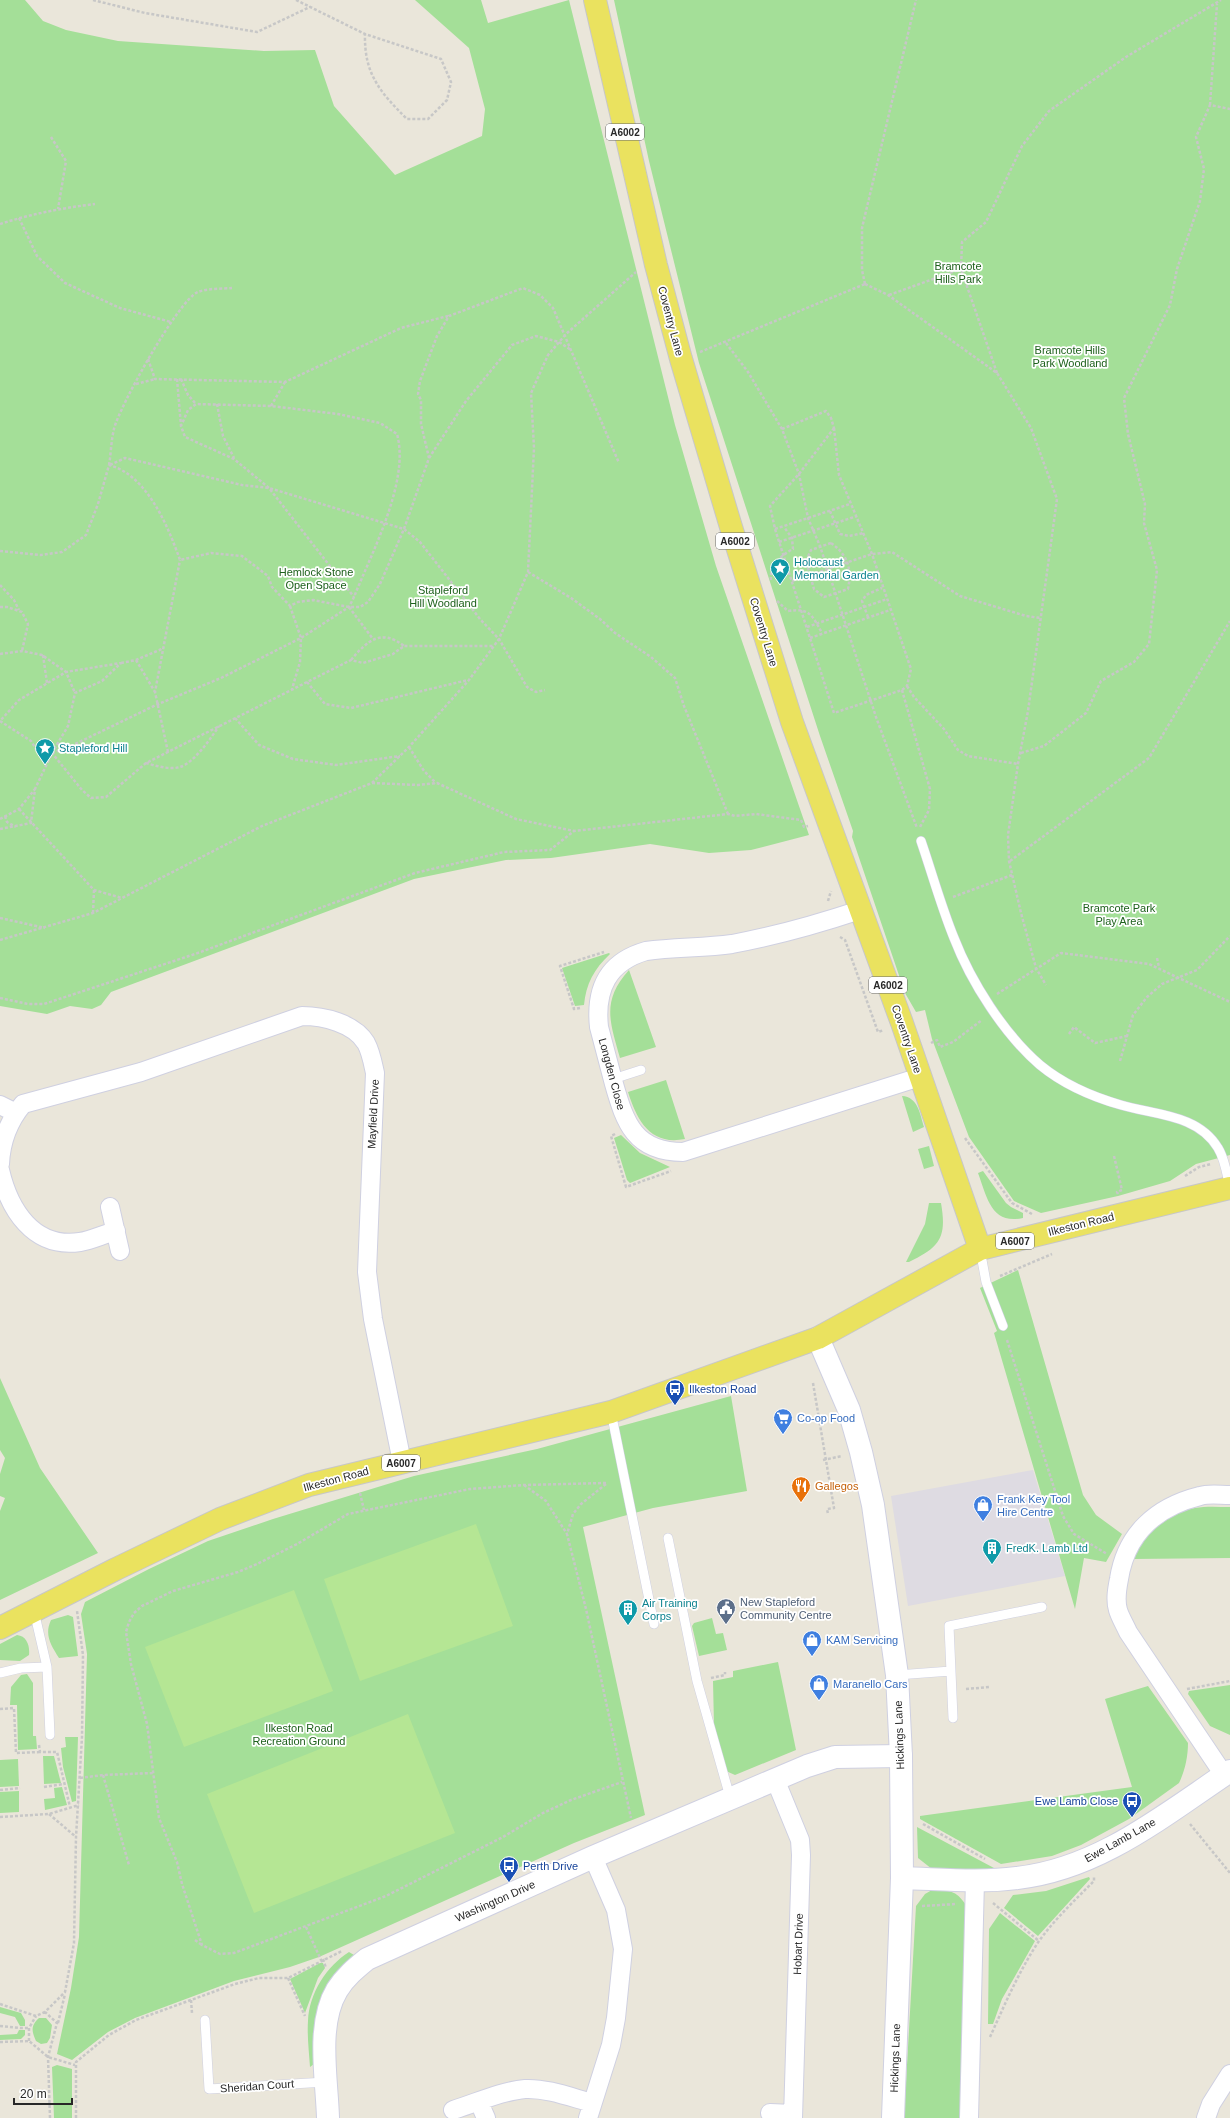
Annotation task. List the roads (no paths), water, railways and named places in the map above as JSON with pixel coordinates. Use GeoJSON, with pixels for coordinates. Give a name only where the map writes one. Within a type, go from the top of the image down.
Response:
{"type":"FeatureCollection","features":[{"type":"Feature","properties":{"kind":"main road","name":"Coventry Lane"},"geometry":{"type":"LineString","coordinates":[[595,0],[656,265],[680,359],[788,707],[980,1249]]}},
{"type":"Feature","properties":{"kind":"main road","name":"Ilkeston Road"},"geometry":{"type":"LineString","coordinates":[[0,1628],[116,1569],[220,1519],[309,1485],[611,1412],[818,1338],[901,1294],[980,1249],[1230,1188]]}},
{"type":"Feature","properties":{"kind":"street","name":"Longden Close"},"geometry":{"type":"LineString","coordinates":[[860,910],[831,920],[762,938],[731,944],[646,951],[620,962],[610,973],[603,985],[598,1008],[599,1027],[621,1112],[630,1128],[646,1143],[666,1151],[689,1151],[920,1077]]}},
{"type":"Feature","properties":{"kind":"street","name":"Mayfield Drive"},"geometry":{"type":"LineString","coordinates":[[0,1164],[2,1143],[16,1113],[23,1104],[141,1072],[302,1016],[318,1016],[334,1020],[351,1030],[366,1042],[375,1073],[367,1272],[373,1319],[402,1462]]}},
{"type":"Feature","properties":{"kind":"street"},"geometry":{"type":"LineString","coordinates":[[0,1105],[16,1113]]}},
{"type":"Feature","properties":{"kind":"street"},"geometry":{"type":"LineString","coordinates":[[0,1170],[12,1205],[19,1218],[44,1236],[61,1242],[80,1242],[116,1231]]}},
{"type":"Feature","properties":{"kind":"street"},"geometry":{"type":"LineString","coordinates":[[110,1207],[120,1251]]}},
{"type":"Feature","properties":{"kind":"street","name":"Hickings Lane"},"geometry":{"type":"LineString","coordinates":[[818,1338],[850,1410],[873,1505],[887,1595],[897,1675],[901,1756],[902,1878],[893,2118]]}},
{"type":"Feature","properties":{"kind":"street"},"geometry":{"type":"LineString","coordinates":[[1227,1773],[1172,1698],[1128,1632],[1118,1610],[1117,1591],[1121,1562],[1136,1535],[1156,1516],[1179,1502],[1201,1495],[1230,1495]]}},
{"type":"Feature","properties":{"kind":"street","name":"Washington Drive"},"geometry":{"type":"LineString","coordinates":[[328,2118],[324,2035],[327,2018],[337,1990],[350,1973],[367,1959],[636,1838],[806,1766],[835,1757],[901,1756]]}},
{"type":"Feature","properties":{"kind":"street","name":"Ewe Lamb Lane"},"geometry":{"type":"LineString","coordinates":[[902,1878],[975,1880],[1018,1878],[1056,1871],[1089,1859],[1134,1835],[1227,1773]]}},
{"type":"Feature","properties":{"kind":"street","name":"Hobart Drive"},"geometry":{"type":"LineString","coordinates":[[770,2113],[793,2116],[801,1855],[800,1840],[776,1779]]}},
{"type":"Feature","properties":{"kind":"street"},"geometry":{"type":"LineString","coordinates":[[453,2110],[483,2110],[512,2091],[526,2089],[544,2090],[590,2110],[614,2032],[623,1949],[616,1910],[593,1857]]}},
{"type":"Feature","properties":{"kind":"street"},"geometry":{"type":"LineString","coordinates":[[969,2118],[975,1880]]}},
{"type":"Feature","properties":{"kind":"street"},"geometry":{"type":"LineString","coordinates":[[1206,2118],[1211,2104],[1230,2074]]}},
{"type":"Feature","properties":{"kind":"lane"},"geometry":{"type":"LineString","coordinates":[[921,840],[954,938],[962,956],[991,1006],[1021,1046],[1051,1074],[1069,1084],[1121,1105],[1193,1124],[1210,1138],[1218,1148],[1230,1188]]}},
{"type":"Feature","properties":{"kind":"lane"},"geometry":{"type":"LineString","coordinates":[[613,1079],[640,1070]]}},
{"type":"Feature","properties":{"kind":"lane"},"geometry":{"type":"LineString","coordinates":[[980,1249],[986,1282],[1003,1326]]}},
{"type":"Feature","properties":{"kind":"lane"},"geometry":{"type":"LineString","coordinates":[[611,1412],[654,1624]]}},
{"type":"Feature","properties":{"kind":"lane"},"geometry":{"type":"LineString","coordinates":[[668,1538],[697,1681],[730,1797]]}},
{"type":"Feature","properties":{"kind":"lane"},"geometry":{"type":"LineString","coordinates":[[953,1718],[949,1626],[1042,1607]]}},
{"type":"Feature","properties":{"kind":"lane"},"geometry":{"type":"LineString","coordinates":[[34,1610],[47,1667],[50,1735]]}},
{"type":"Feature","properties":{"kind":"lane"},"geometry":{"type":"LineString","coordinates":[[0,1673],[21,1668],[47,1667]]}},
{"type":"Feature","properties":{"kind":"lane"},"geometry":{"type":"LineString","coordinates":[[897,1675],[951,1670]]}},
{"type":"Feature","properties":{"kind":"lane","name":"Sheridan Court"},"geometry":{"type":"LineString","coordinates":[[205,2020],[209,2089],[327,2082]]}},
{"type":"Feature","properties":{"kind":"place","name":"Holocaust Memorial Garden"},"geometry":{"type":"Point","coordinates":[780,585]}},
{"type":"Feature","properties":{"kind":"place","name":"Stapleford Hill"},"geometry":{"type":"Point","coordinates":[45,765]}},
{"type":"Feature","properties":{"kind":"place","name":"Ilkeston Road"},"geometry":{"type":"Point","coordinates":[675,1406]}},
{"type":"Feature","properties":{"kind":"place","name":"Co-op Food"},"geometry":{"type":"Point","coordinates":[783,1435]}},
{"type":"Feature","properties":{"kind":"place","name":"Gallegos"},"geometry":{"type":"Point","coordinates":[801,1503]}},
{"type":"Feature","properties":{"kind":"place","name":"Frank Key Tool Hire Centre"},"geometry":{"type":"Point","coordinates":[983,1522]}},
{"type":"Feature","properties":{"kind":"place","name":"FredK. Lamb Ltd"},"geometry":{"type":"Point","coordinates":[992,1565]}},
{"type":"Feature","properties":{"kind":"place","name":"New Stapleford Community Centre"},"geometry":{"type":"Point","coordinates":[726,1625]}},
{"type":"Feature","properties":{"kind":"place","name":"Air Training Corps"},"geometry":{"type":"Point","coordinates":[628,1626]}},
{"type":"Feature","properties":{"kind":"place","name":"KAM Servicing"},"geometry":{"type":"Point","coordinates":[812,1657]}},
{"type":"Feature","properties":{"kind":"place","name":"Maranello Cars"},"geometry":{"type":"Point","coordinates":[819,1701]}},
{"type":"Feature","properties":{"kind":"place","name":"Ewe Lamb Close"},"geometry":{"type":"Point","coordinates":[1132,1818]}},
{"type":"Feature","properties":{"kind":"place","name":"Perth Drive"},"geometry":{"type":"Point","coordinates":[509,1883]}},
{"type":"Feature","properties":{"kind":"park label","name":"Bramcote Hills Park"},"geometry":{"type":"Point","coordinates":[958,272]}},
{"type":"Feature","properties":{"kind":"park label","name":"Bramcote Hills Park Woodland"},"geometry":{"type":"Point","coordinates":[1070,356]}},
{"type":"Feature","properties":{"kind":"park label","name":"Hemlock Stone Open Space"},"geometry":{"type":"Point","coordinates":[316,578]}},
{"type":"Feature","properties":{"kind":"park label","name":"Stapleford Hill Woodland"},"geometry":{"type":"Point","coordinates":[443,596]}},
{"type":"Feature","properties":{"kind":"park label","name":"Bramcote Park Play Area"},"geometry":{"type":"Point","coordinates":[1119,914]}},
{"type":"Feature","properties":{"kind":"park label","name":"Ilkeston Road Recreation Ground"},"geometry":{"type":"Point","coordinates":[299,1734]}}]}
